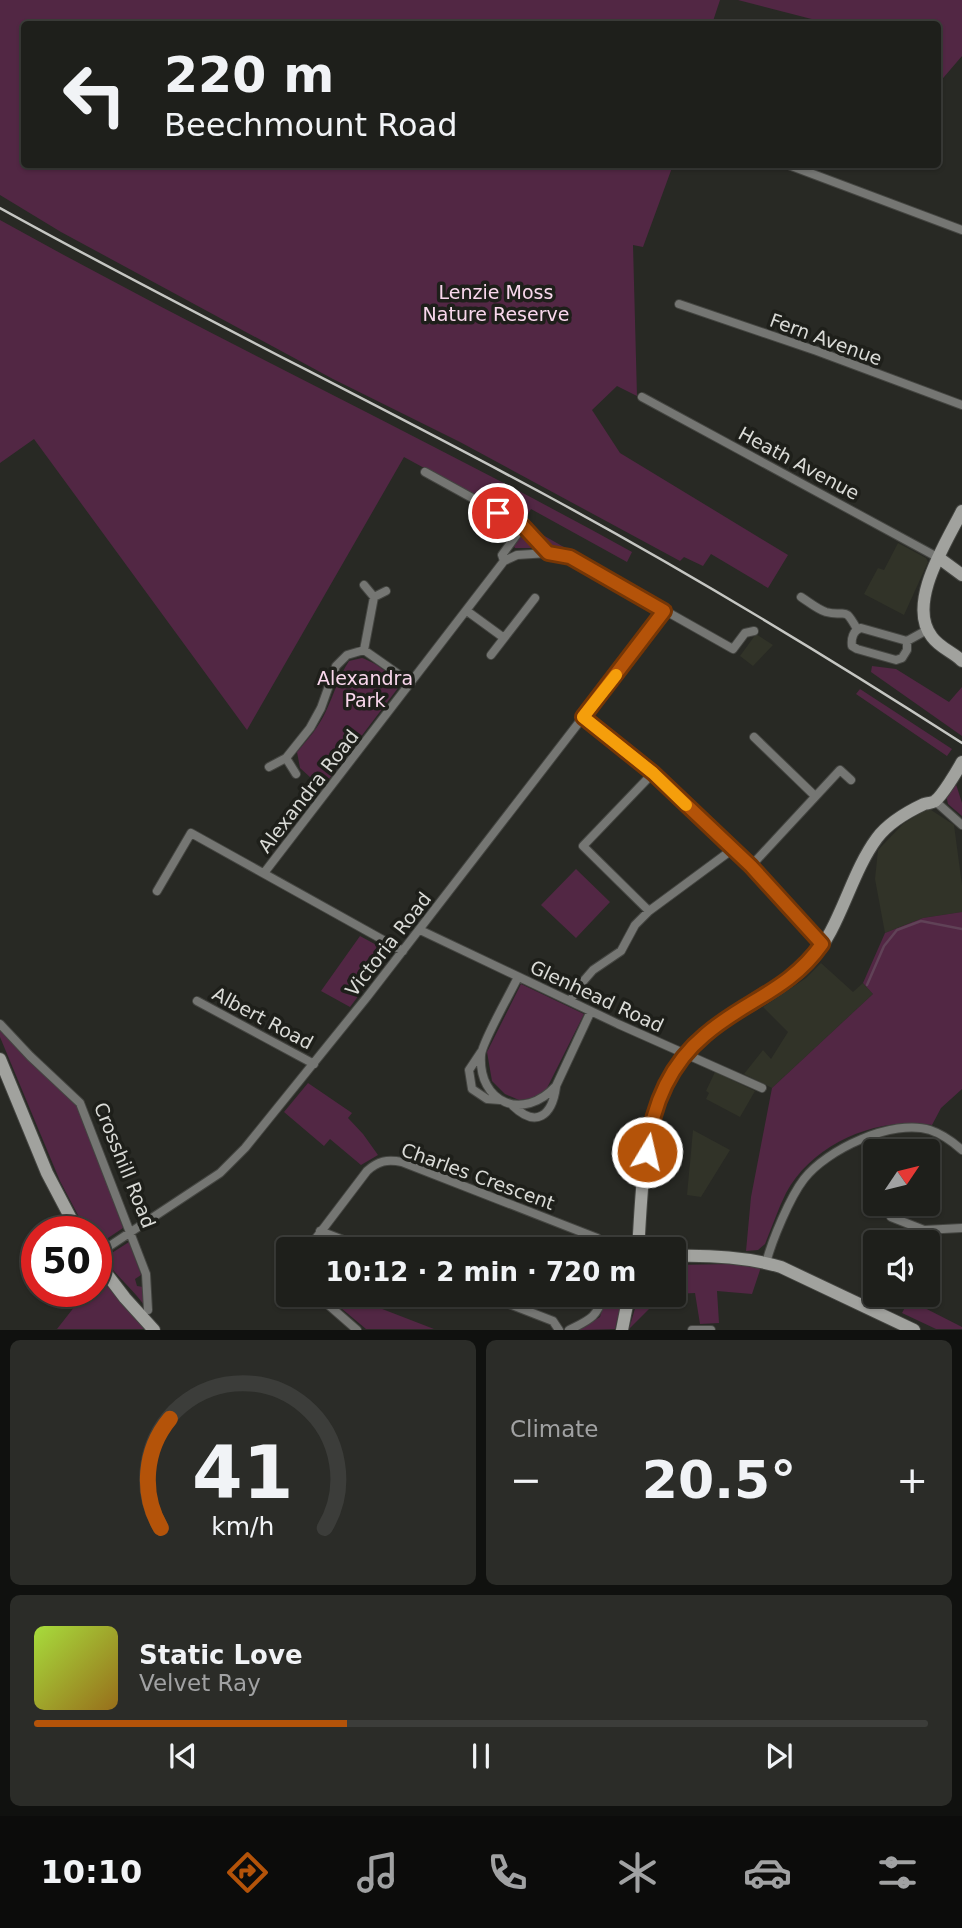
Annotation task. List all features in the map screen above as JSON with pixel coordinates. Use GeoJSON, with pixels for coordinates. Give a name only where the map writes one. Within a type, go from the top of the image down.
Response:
{"type":"FeatureCollection","features":[{"type":"Feature","properties":{"kind":"main road"},"geometry":{"type":"LineString","coordinates":[[962,511],[923,598],[923,620],[927,630],[938,644],[962,661]]}},
{"type":"Feature","properties":{"kind":"main road"},"geometry":{"type":"LineString","coordinates":[[939,558],[962,575]]}},
{"type":"Feature","properties":{"kind":"main road"},"geometry":{"type":"LineString","coordinates":[[639,1237],[650,1130],[663,1091],[685,1055],[705,1034],[808,964],[822,944],[859,867],[878,836],[897,818],[935,801],[962,762]]}},
{"type":"Feature","properties":{"kind":"main road"},"geometry":{"type":"LineString","coordinates":[[0,1059],[47,1173],[70,1216]]}},
{"type":"Feature","properties":{"kind":"main road"},"geometry":{"type":"LineString","coordinates":[[686,1256],[717,1256],[766,1262],[914,1329]]}},
{"type":"Feature","properties":{"kind":"main road"},"geometry":{"type":"LineString","coordinates":[[112,1280],[154,1329]]}},
{"type":"Feature","properties":{"kind":"main road"},"geometry":{"type":"LineString","coordinates":[[622,1329],[627,1307]]}},
{"type":"Feature","properties":{"kind":"street"},"geometry":{"type":"LineString","coordinates":[[797,168],[962,230]]}},
{"type":"Feature","properties":{"kind":"street","name":"Fern Avenue"},"geometry":{"type":"LineString","coordinates":[[679,304],[817,351],[962,405]]}},
{"type":"Feature","properties":{"kind":"street","name":"Heath Avenue"},"geometry":{"type":"LineString","coordinates":[[642,397],[939,558]]}},
{"type":"Feature","properties":{"kind":"street"},"geometry":{"type":"LineString","coordinates":[[425,472],[523,526],[548,553]]}},
{"type":"Feature","properties":{"kind":"street","name":"Alexandra Road"},"geometry":{"type":"LineString","coordinates":[[264,873],[467,611],[504,561],[502,555],[523,526]]}},
{"type":"Feature","properties":{"kind":"street"},"geometry":{"type":"LineString","coordinates":[[504,561],[517,555],[529,554],[548,553],[570,557],[733,649],[745,633],[754,631]]}},
{"type":"Feature","properties":{"kind":"street"},"geometry":{"type":"LineString","coordinates":[[364,584],[374,597],[364,650]]}},
{"type":"Feature","properties":{"kind":"street"},"geometry":{"type":"LineString","coordinates":[[374,597],[386,591]]}},
{"type":"Feature","properties":{"kind":"street"},"geometry":{"type":"LineString","coordinates":[[801,597],[823,611],[844,612],[852,617],[857,629]]}},
{"type":"Feature","properties":{"kind":"street"},"geometry":{"type":"LineString","coordinates":[[491,655],[535,598]]}},
{"type":"Feature","properties":{"kind":"street"},"geometry":{"type":"LineString","coordinates":[[467,611],[504,638]]}},
{"type":"Feature","properties":{"kind":"street","name":"Victoria Road"},"geometry":{"type":"LineString","coordinates":[[112,1246],[220,1173],[245,1148],[420,930],[664,611]]}},
{"type":"Feature","properties":{"kind":"street"},"geometry":{"type":"LineString","coordinates":[[857,629],[853,634],[852,646],[887,658],[902,658],[907,641]]}},
{"type":"Feature","properties":{"kind":"street"},"geometry":{"type":"LineString","coordinates":[[857,629],[907,641],[927,630]]}},
{"type":"Feature","properties":{"kind":"street"},"geometry":{"type":"LineString","coordinates":[[364,650],[411,684]]}},
{"type":"Feature","properties":{"kind":"street"},"geometry":{"type":"LineString","coordinates":[[269,767],[286,758],[310,728],[321,708],[336,666],[347,655],[364,650]]}},
{"type":"Feature","properties":{"kind":"street"},"geometry":{"type":"LineString","coordinates":[[583,717],[653,773],[751,866],[822,944]]}},
{"type":"Feature","properties":{"kind":"street"},"geometry":{"type":"LineString","coordinates":[[754,737],[815,796]]}},
{"type":"Feature","properties":{"kind":"street"},"geometry":{"type":"LineString","coordinates":[[286,758],[296,774]]}},
{"type":"Feature","properties":{"kind":"street"},"geometry":{"type":"LineString","coordinates":[[751,866],[839,770],[851,780]]}},
{"type":"Feature","properties":{"kind":"street"},"geometry":{"type":"LineString","coordinates":[[649,911],[583,846],[653,773]]}},
{"type":"Feature","properties":{"kind":"street"},"geometry":{"type":"LineString","coordinates":[[935,801],[962,825]]}},
{"type":"Feature","properties":{"kind":"street"},"geometry":{"type":"LineString","coordinates":[[157,891],[191,833],[403,951]]}},
{"type":"Feature","properties":{"kind":"street"},"geometry":{"type":"LineString","coordinates":[[570,1001],[593,970],[621,951],[635,925],[649,911],[733,849]]}},
{"type":"Feature","properties":{"kind":"street","name":"Glenhead Road"},"geometry":{"type":"LineString","coordinates":[[420,930],[591,1012],[762,1088]]}},
{"type":"Feature","properties":{"kind":"street"},"geometry":{"type":"LineString","coordinates":[[518,976],[481,1052],[469,1070],[472,1089],[487,1099],[500,1100],[513,1106],[523,1115],[538,1118],[548,1112],[554,1101],[556,1086]]}},
{"type":"Feature","properties":{"kind":"street","name":"Albert Road"},"geometry":{"type":"LineString","coordinates":[[197,1001],[314,1064]]}},
{"type":"Feature","properties":{"kind":"street"},"geometry":{"type":"LineString","coordinates":[[513,1106],[535,1103],[556,1086],[591,1012]]}},
{"type":"Feature","properties":{"kind":"street","name":"Crosshill Road"},"geometry":{"type":"LineString","coordinates":[[0,1024],[80,1103],[146,1274],[148,1310]]}},
{"type":"Feature","properties":{"kind":"street"},"geometry":{"type":"LineString","coordinates":[[481,1052],[482,1068],[488,1085],[500,1100]]}},
{"type":"Feature","properties":{"kind":"street"},"geometry":{"type":"LineString","coordinates":[[766,1262],[789,1203],[803,1181],[827,1157],[848,1145],[885,1132],[923,1129],[962,1150]]}},
{"type":"Feature","properties":{"kind":"street","name":"Charles Crescent"},"geometry":{"type":"LineString","coordinates":[[316,1237],[367,1171],[375,1163],[388,1160],[402,1162],[594,1237]]}},
{"type":"Feature","properties":{"kind":"street"},"geometry":{"type":"LineString","coordinates":[[891,1217],[924,1230],[962,1228]]}},
{"type":"Feature","properties":{"kind":"street"},"geometry":{"type":"LineString","coordinates":[[320,1231],[335,1237]]}},
{"type":"Feature","properties":{"kind":"street"},"geometry":{"type":"LineString","coordinates":[[331,1307],[357,1329]]}},
{"type":"Feature","properties":{"kind":"street"},"geometry":{"type":"LineString","coordinates":[[516,1307],[552,1321],[559,1329]]}},
{"type":"Feature","properties":{"kind":"street"},"geometry":{"type":"LineString","coordinates":[[569,1329],[590,1320],[600,1307]]}},
{"type":"Feature","properties":{"kind":"street"},"geometry":{"type":"LineString","coordinates":[[692,1329],[711,1329]]}},
{"type":"Feature","properties":{"kind":"shaded area"},"geometry":{"type":"Polygon","coordinates":[[[898,543],[926,558],[928,562],[904,615],[864,594],[878,568],[884,570],[898,543]]]}},
{"type":"Feature","properties":{"kind":"shaded area"},"geometry":{"type":"Polygon","coordinates":[[[756,634],[773,645],[753,666],[740,656],[756,634]]]}},
{"type":"Feature","properties":{"kind":"shaded area"},"geometry":{"type":"Polygon","coordinates":[[[928,808],[954,825],[962,885],[962,912],[923,918],[885,933],[875,879],[878,850],[903,824],[928,808]]]}},
{"type":"Feature","properties":{"kind":"shaded area"},"geometry":{"type":"Polygon","coordinates":[[[821,963],[853,992],[863,983],[873,994],[772,1088],[744,1074],[763,1050],[771,1059],[788,1032],[763,1007],[806,978],[821,963]]]}},
{"type":"Feature","properties":{"kind":"shaded area"},"geometry":{"type":"Polygon","coordinates":[[[715,1072],[755,1091],[740,1117],[706,1099],[709,1093],[706,1091],[715,1072]]]}},
{"type":"Feature","properties":{"kind":"shaded area"},"geometry":{"type":"Polygon","coordinates":[[[693,1130],[730,1150],[701,1197],[687,1195],[693,1130]]]}},
{"type":"Feature","properties":{"kind":"green space","name":"Lenzie Moss Nature Reserve"},"geometry":{"type":"Polygon","coordinates":[[[0,0],[720,0],[713,21],[21,21],[21,168],[672,168],[643,247],[633,245],[637,396],[617,386],[592,410],[620,453],[788,555],[768,588],[711,554],[703,566],[684,557],[680,561],[460,442],[333,379],[61,232],[0,195],[0,0]]]}},
{"type":"Feature","properties":{"kind":"green space"},"geometry":{"type":"Polygon","coordinates":[[[738,0],[962,0],[962,56],[941,80],[941,21],[819,21],[738,0]]]}},
{"type":"Feature","properties":{"kind":"green space"},"geometry":{"type":"Polygon","coordinates":[[[0,220],[157,305],[554,509],[632,552],[627,562],[531,509],[523,522],[404,457],[247,730],[34,439],[0,463],[0,220]]]}},
{"type":"Feature","properties":{"kind":"green space"},"geometry":{"type":"Polygon","coordinates":[[[534,530],[569,552],[550,549],[533,533],[534,530]]]}},
{"type":"Feature","properties":{"kind":"green space"},"geometry":{"type":"Polygon","coordinates":[[[525,531],[540,548],[515,548],[513,545],[525,531]]]}},
{"type":"Feature","properties":{"kind":"green space","name":"Alexandra Park"},"geometry":{"type":"Polygon","coordinates":[[[362,658],[388,674],[398,688],[322,788],[300,768],[297,752],[320,722],[349,661],[362,658]]]}},
{"type":"Feature","properties":{"kind":"green space"},"geometry":{"type":"Polygon","coordinates":[[[872,666],[896,669],[949,702],[962,687],[962,736],[871,672],[872,666]]]}},
{"type":"Feature","properties":{"kind":"green space"},"geometry":{"type":"Polygon","coordinates":[[[860,689],[952,749],[947,756],[856,694],[860,689]]]}},
{"type":"Feature","properties":{"kind":"green space"},"geometry":{"type":"Polygon","coordinates":[[[955,781],[962,803],[962,816],[948,804],[946,795],[955,781]]]}},
{"type":"Feature","properties":{"kind":"green space"},"geometry":{"type":"Polygon","coordinates":[[[576,869],[610,902],[576,938],[541,905],[576,869]]]}},
{"type":"Feature","properties":{"kind":"green space"},"geometry":{"type":"Polygon","coordinates":[[[962,912],[962,1089],[941,1108],[932,1125],[911,1123],[869,1129],[830,1147],[798,1175],[786,1193],[765,1244],[758,1250],[746,1251],[751,1197],[772,1088],[873,994],[863,983],[885,933],[923,918],[962,912]]]}},
{"type":"Feature","properties":{"kind":"green space"},"geometry":{"type":"Polygon","coordinates":[[[360,936],[391,953],[350,1007],[321,991],[360,936]]]}},
{"type":"Feature","properties":{"kind":"green space"},"geometry":{"type":"Polygon","coordinates":[[[521,984],[584,1014],[546,1090],[533,1098],[519,1100],[505,1094],[492,1081],[487,1052],[521,984]]]}},
{"type":"Feature","properties":{"kind":"green space"},"geometry":{"type":"Polygon","coordinates":[[[0,1028],[78,1104],[123,1228],[112,1235],[112,1216],[79,1216],[60,1181],[0,1037],[0,1028]]]}},
{"type":"Feature","properties":{"kind":"green space"},"geometry":{"type":"Polygon","coordinates":[[[308,1083],[352,1113],[348,1118],[378,1155],[361,1165],[330,1139],[324,1146],[284,1112],[308,1083]]]}},
{"type":"Feature","properties":{"kind":"green space"},"geometry":{"type":"Polygon","coordinates":[[[129,1242],[141,1275],[135,1279],[137,1286],[143,1287],[144,1305],[112,1268],[112,1253],[129,1242]]]}},
{"type":"Feature","properties":{"kind":"green space"},"geometry":{"type":"Polygon","coordinates":[[[732,1264],[761,1267],[752,1294],[717,1291],[719,1323],[700,1324],[695,1293],[686,1293],[686,1265],[732,1264]]]}},
{"type":"Feature","properties":{"kind":"green space"},"geometry":{"type":"Polygon","coordinates":[[[112,1292],[145,1329],[57,1329],[74,1307],[112,1307],[112,1292]]]}},
{"type":"Feature","properties":{"kind":"green space"},"geometry":{"type":"Polygon","coordinates":[[[340,1307],[377,1307],[434,1329],[366,1329],[340,1307]]]}},
{"type":"Feature","properties":{"kind":"green space"},"geometry":{"type":"Polygon","coordinates":[[[603,1307],[620,1307],[615,1329],[579,1330],[600,1317],[603,1307]]]}},
{"type":"Feature","properties":{"kind":"green space"},"geometry":{"type":"Polygon","coordinates":[[[635,1307],[651,1307],[629,1329],[635,1307]]]}},
{"type":"Feature","properties":{"kind":"green space"},"geometry":{"type":"Polygon","coordinates":[[[905,1307],[923,1307],[962,1329],[936,1329],[902,1313],[905,1307]]]}},
{"type":"Feature","properties":{"kind":"waterway"},"geometry":{"type":"LineString","coordinates":[[867,985],[884,946],[897,930],[921,921],[962,929]]}},
{"type":"Feature","properties":{"kind":"railway"},"geometry":{"type":"LineString","coordinates":[[0,208],[605,528],[760,617],[962,743]]}},
{"type":"Feature","properties":{"kind":"slow traffic"},"geometry":{"type":"LineString","coordinates":[[616,675],[583,717],[653,773],[686,805]]}},
{"type":"Feature","properties":{"kind":"route"},"geometry":{"type":"LineString","coordinates":[[498,513],[523,526],[548,553],[570,557],[664,611],[583,717],[653,773],[751,866],[822,944],[808,964],[705,1034],[685,1055],[674,1070],[655,1109],[647,1152]]}}]}
